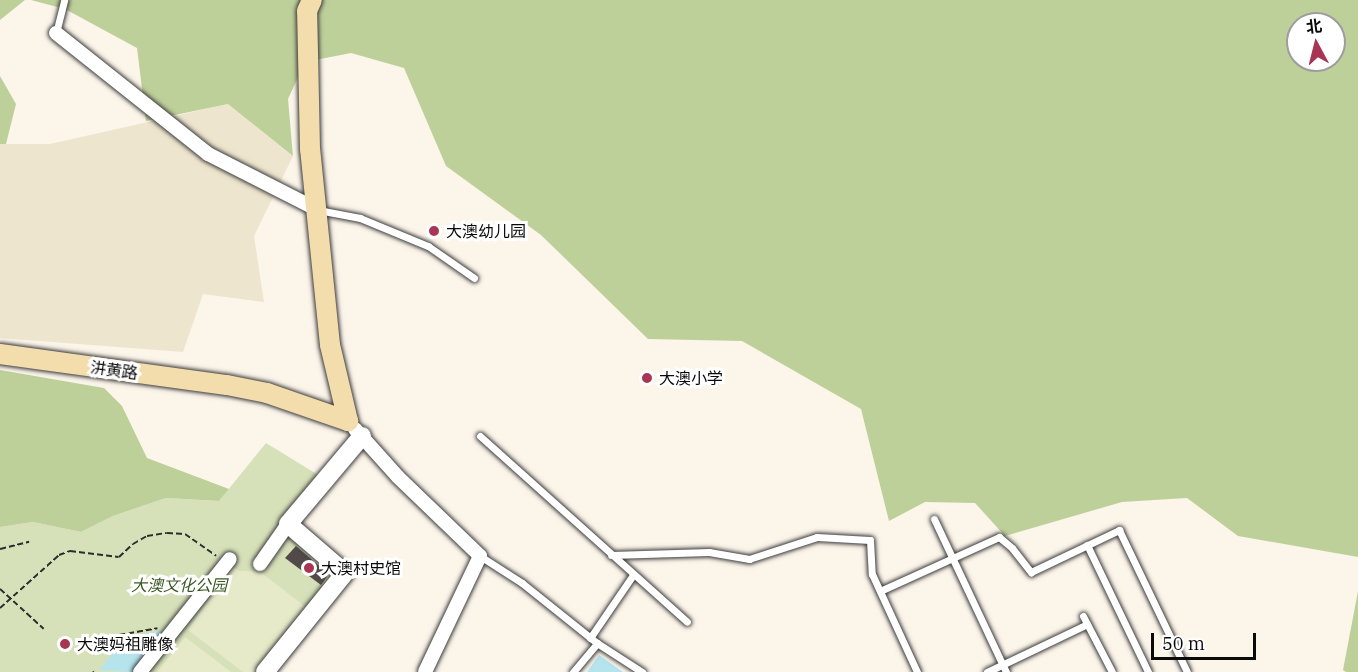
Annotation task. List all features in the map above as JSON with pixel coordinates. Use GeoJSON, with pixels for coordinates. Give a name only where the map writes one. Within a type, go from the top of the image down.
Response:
{"type":"FeatureCollection","features":[{"type":"Feature","properties":{"kind":"main road"},"geometry":{"type":"LineString","coordinates":[[312,0],[307,11],[309,126],[315,209],[330,345],[348,421]]}},
{"type":"Feature","properties":{"kind":"main road","name":"汫黄路"},"geometry":{"type":"LineString","coordinates":[[0,354],[227,385],[267,393],[348,421]]}},
{"type":"Feature","properties":{"kind":"street"},"geometry":{"type":"LineString","coordinates":[[56,33],[208,154],[315,209]]}},
{"type":"Feature","properties":{"kind":"street"},"geometry":{"type":"LineString","coordinates":[[348,421],[398,477],[480,556],[425,672]]}},
{"type":"Feature","properties":{"kind":"street"},"geometry":{"type":"LineString","coordinates":[[260,564],[288,524],[362,436]]}},
{"type":"Feature","properties":{"kind":"street"},"geometry":{"type":"LineString","coordinates":[[265,672],[345,573],[288,524]]}},
{"type":"Feature","properties":{"kind":"street"},"geometry":{"type":"LineString","coordinates":[[140,672],[228,562]]}},
{"type":"Feature","properties":{"kind":"lane"},"geometry":{"type":"LineString","coordinates":[[56,33],[64,0]]}},
{"type":"Feature","properties":{"kind":"lane"},"geometry":{"type":"LineString","coordinates":[[315,209],[360,218],[428,246],[474,278]]}},
{"type":"Feature","properties":{"kind":"lane"},"geometry":{"type":"LineString","coordinates":[[480,436],[687,622]]}},
{"type":"Feature","properties":{"kind":"lane"},"geometry":{"type":"LineString","coordinates":[[934,519],[1006,672]]}},
{"type":"Feature","properties":{"kind":"lane"},"geometry":{"type":"LineString","coordinates":[[880,591],[999,537],[1012,548],[1031,572],[1119,530],[1187,672]]}},
{"type":"Feature","properties":{"kind":"lane"},"geometry":{"type":"LineString","coordinates":[[611,555],[709,552],[749,559],[817,537],[870,540],[872,574],[917,672]]}},
{"type":"Feature","properties":{"kind":"lane"},"geometry":{"type":"LineString","coordinates":[[1087,545],[1148,672]]}},
{"type":"Feature","properties":{"kind":"lane"},"geometry":{"type":"LineString","coordinates":[[480,556],[522,584],[590,638],[642,672]]}},
{"type":"Feature","properties":{"kind":"lane"},"geometry":{"type":"LineString","coordinates":[[590,638],[633,575]]}},
{"type":"Feature","properties":{"kind":"lane"},"geometry":{"type":"LineString","coordinates":[[1083,616],[1112,672]]}},
{"type":"Feature","properties":{"kind":"lane"},"geometry":{"type":"LineString","coordinates":[[987,672],[1087,624]]}},
{"type":"Feature","properties":{"kind":"lane"},"geometry":{"type":"LineString","coordinates":[[573,672],[597,643]]}},
{"type":"Feature","properties":{"kind":"path"},"geometry":{"type":"LineString","coordinates":[[0,608],[59,555],[70,551],[119,557],[133,544],[147,536],[167,533],[185,534],[228,562]]}},
{"type":"Feature","properties":{"kind":"path"},"geometry":{"type":"LineString","coordinates":[[0,549],[29,542]]}},
{"type":"Feature","properties":{"kind":"path"},"geometry":{"type":"LineString","coordinates":[[0,589],[44,629]]}},
{"type":"Feature","properties":{"kind":"path"},"geometry":{"type":"LineString","coordinates":[[119,635],[177,625]]}},
{"type":"Feature","properties":{"kind":"shaded area"},"geometry":{"type":"Polygon","coordinates":[[[228,104],[293,156],[254,236],[264,302],[203,294],[183,352],[0,338],[0,144],[50,144],[228,104]]]}},
{"type":"Feature","properties":{"kind":"green space"},"geometry":{"type":"Polygon","coordinates":[[[0,0],[25,0],[0,20],[0,0]]]}},
{"type":"Feature","properties":{"kind":"green space"},"geometry":{"type":"Polygon","coordinates":[[[31,0],[1358,0],[1358,557],[1238,536],[1187,498],[1122,502],[1005,536],[975,503],[925,502],[889,521],[861,409],[742,341],[648,339],[541,235],[446,166],[404,68],[351,53],[305,62],[288,99],[293,156],[228,104],[146,121],[137,48],[65,9],[31,0]]]}},
{"type":"Feature","properties":{"kind":"green space"},"geometry":{"type":"Polygon","coordinates":[[[0,76],[16,104],[6,144],[0,144],[0,76]]]}},
{"type":"Feature","properties":{"kind":"green space"},"geometry":{"type":"Polygon","coordinates":[[[0,370],[104,388],[122,406],[147,458],[229,489],[219,501],[166,498],[113,516],[81,532],[33,522],[0,527],[0,370]]]}},
{"type":"Feature","properties":{"kind":"green space","name":"大澳文化公园"},"geometry":{"type":"Polygon","coordinates":[[[266,443],[328,481],[298,527],[349,573],[269,672],[0,672],[0,527],[33,522],[81,532],[113,516],[166,498],[219,501],[266,443]]]}},
{"type":"Feature","properties":{"kind":"green space"},"geometry":{"type":"Polygon","coordinates":[[[231,566],[239,571],[259,571],[307,608],[256,672],[243,672],[188,630],[231,566]]]}},
{"type":"Feature","properties":{"kind":"green space"},"geometry":{"type":"Polygon","coordinates":[[[1358,591],[1358,672],[1346,672],[1343,670],[1358,591]]]}},
{"type":"Feature","properties":{"kind":"green space"},"geometry":{"type":"Polygon","coordinates":[[[185,637],[231,672],[157,672],[185,637]]]}},
{"type":"Feature","properties":{"kind":"water"},"geometry":{"type":"Polygon","coordinates":[[[166,630],[132,672],[99,670],[127,636],[166,630]]]}},
{"type":"Feature","properties":{"kind":"water"},"geometry":{"type":"Polygon","coordinates":[[[599,655],[623,672],[587,672],[599,655]]]}},
{"type":"Feature","properties":{"kind":"building"},"geometry":{"type":"Polygon","coordinates":[[[296,546],[329,574],[321,585],[285,558],[296,546]]]}},
{"type":"Feature","properties":{"kind":"place","name":"大澳幼儿园"},"geometry":{"type":"Point","coordinates":[434,231]}},
{"type":"Feature","properties":{"kind":"place","name":"大澳小学"},"geometry":{"type":"Point","coordinates":[647,378]}},
{"type":"Feature","properties":{"kind":"place","name":"大澳村史馆"},"geometry":{"type":"Point","coordinates":[309,568]}},
{"type":"Feature","properties":{"kind":"place","name":"大澳妈祖雕像"},"geometry":{"type":"Point","coordinates":[65,644]}}]}
